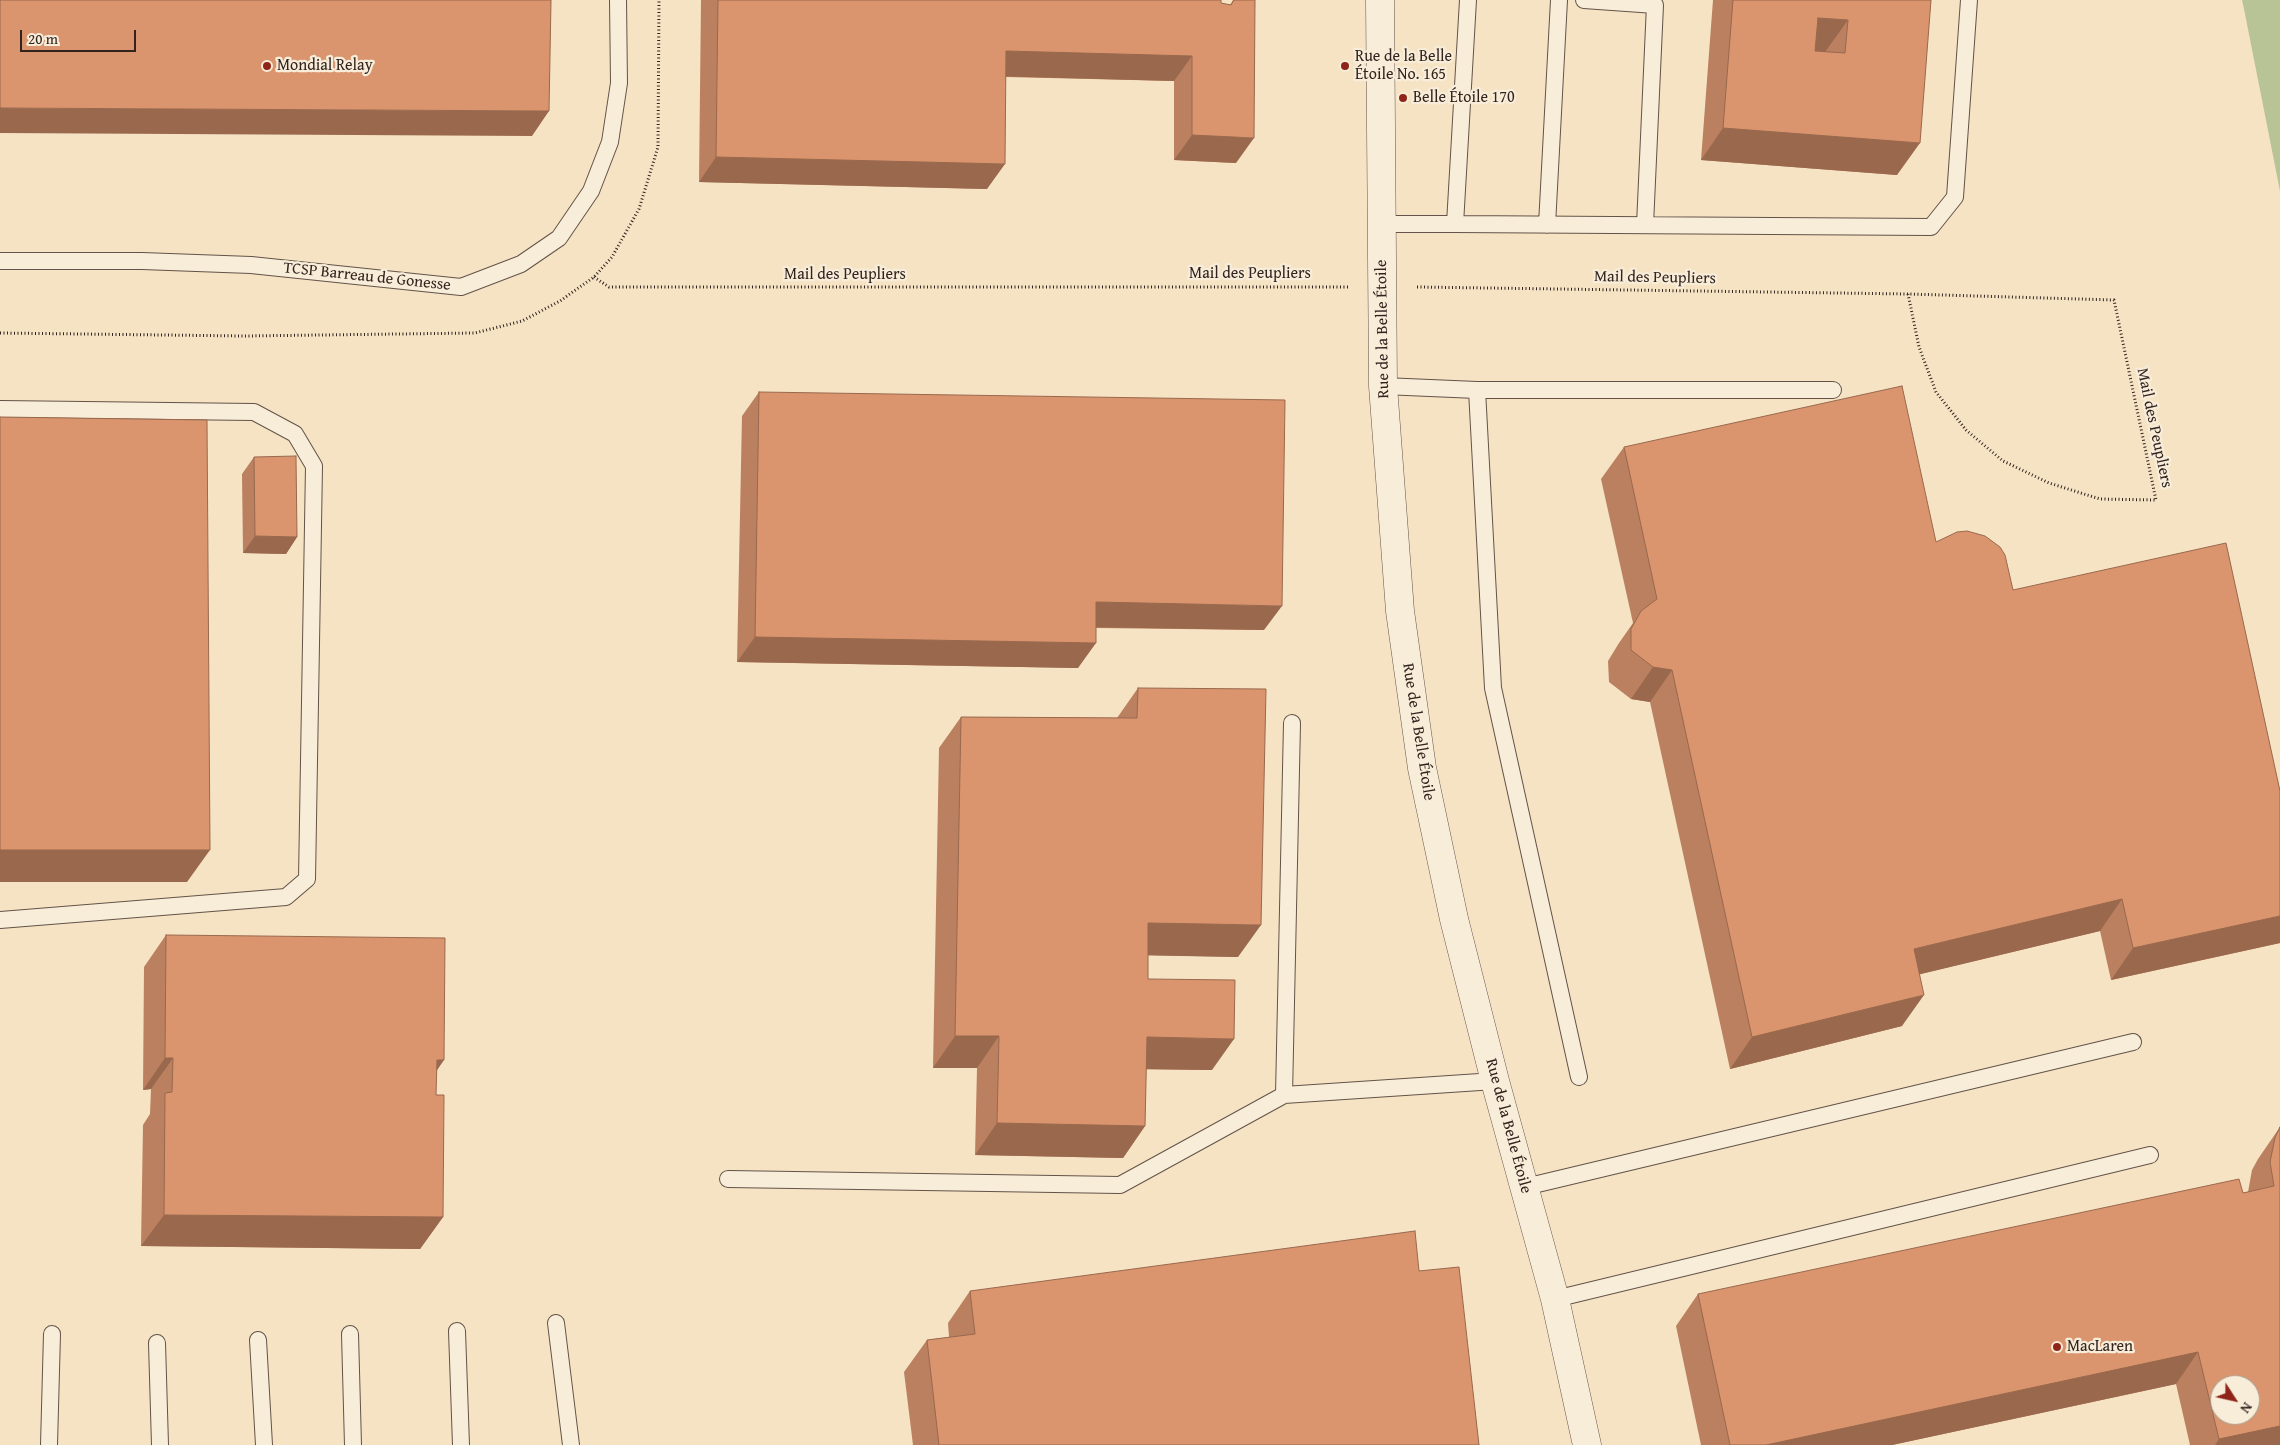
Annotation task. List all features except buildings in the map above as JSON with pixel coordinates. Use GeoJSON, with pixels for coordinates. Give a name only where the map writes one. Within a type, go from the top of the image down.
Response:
{"type":"FeatureCollection","features":[{"type":"Feature","properties":{"kind":"street","name":"Rue de la Belle Étoile"},"geometry":{"type":"LineString","coordinates":[[1380,0],[1383,386],[1400,611],[1422,768],[1454,919],[1495,1081],[1555,1299],[1587,1445]]}},
{"type":"Feature","properties":{"kind":"lane","name":"TCSP Barreau de Gonesse"},"geometry":{"type":"LineString","coordinates":[[0,260],[142,260],[251,265],[461,287],[521,264],[559,238],[591,191],[610,142],[619,83],[618,0]]}},
{"type":"Feature","properties":{"kind":"lane"},"geometry":{"type":"LineString","coordinates":[[1455,224],[1468,0]]}},
{"type":"Feature","properties":{"kind":"lane"},"geometry":{"type":"LineString","coordinates":[[1547,225],[1559,0]]}},
{"type":"Feature","properties":{"kind":"lane"},"geometry":{"type":"LineString","coordinates":[[1584,0],[1654,5],[1645,225]]}},
{"type":"Feature","properties":{"kind":"lane"},"geometry":{"type":"LineString","coordinates":[[1381,224],[1931,227],[1955,197],[1969,0]]}},
{"type":"Feature","properties":{"kind":"lane"},"geometry":{"type":"LineString","coordinates":[[1383,386],[1477,390],[1833,390]]}},
{"type":"Feature","properties":{"kind":"lane"},"geometry":{"type":"LineString","coordinates":[[1477,390],[1493,688],[1579,1077]]}},
{"type":"Feature","properties":{"kind":"lane"},"geometry":{"type":"LineString","coordinates":[[0,409],[254,412],[295,434],[314,466],[307,879],[286,897],[0,920]]}},
{"type":"Feature","properties":{"kind":"lane"},"geometry":{"type":"LineString","coordinates":[[1284,1095],[1292,722]]}},
{"type":"Feature","properties":{"kind":"lane"},"geometry":{"type":"LineString","coordinates":[[1525,1188],[2133,1042]]}},
{"type":"Feature","properties":{"kind":"lane"},"geometry":{"type":"LineString","coordinates":[[728,1179],[1120,1185],[1284,1095],[1495,1081]]}},
{"type":"Feature","properties":{"kind":"lane"},"geometry":{"type":"LineString","coordinates":[[1555,1299],[2150,1155]]}},
{"type":"Feature","properties":{"kind":"lane"},"geometry":{"type":"LineString","coordinates":[[556,1323],[571,1445]]}},
{"type":"Feature","properties":{"kind":"lane"},"geometry":{"type":"LineString","coordinates":[[457,1331],[461,1445]]}},
{"type":"Feature","properties":{"kind":"lane"},"geometry":{"type":"LineString","coordinates":[[49,1445],[52,1334]]}},
{"type":"Feature","properties":{"kind":"lane"},"geometry":{"type":"LineString","coordinates":[[350,1334],[353,1445]]}},
{"type":"Feature","properties":{"kind":"lane"},"geometry":{"type":"LineString","coordinates":[[258,1340],[264,1445]]}},
{"type":"Feature","properties":{"kind":"lane"},"geometry":{"type":"LineString","coordinates":[[157,1343],[160,1445]]}},
{"type":"Feature","properties":{"kind":"path","name":"Mail des Peupliers"},"geometry":{"type":"LineString","coordinates":[[594,277],[609,287],[1382,287],[1908,294],[2114,300],[2156,500],[2100,499],[2049,483],[2003,461],[1966,430],[1936,392],[1919,347],[1908,294]]}},
{"type":"Feature","properties":{"kind":"green space"},"geometry":{"type":"Polygon","coordinates":[[[2242,0],[2280,0],[2280,191],[2244,9],[2242,0]]]}},
{"type":"Feature","properties":{"kind":"place","name":"Mondial Relay"},"geometry":{"type":"Point","coordinates":[267,66]}},
{"type":"Feature","properties":{"kind":"place","name":"Rue de la Belle Étoile No. 165"},"geometry":{"type":"Point","coordinates":[1345,66]}},
{"type":"Feature","properties":{"kind":"place","name":"Belle Étoile 170"},"geometry":{"type":"Point","coordinates":[1403,98]}},
{"type":"Feature","properties":{"kind":"place","name":"MacLaren"},"geometry":{"type":"Point","coordinates":[2057,1347]}}]}
